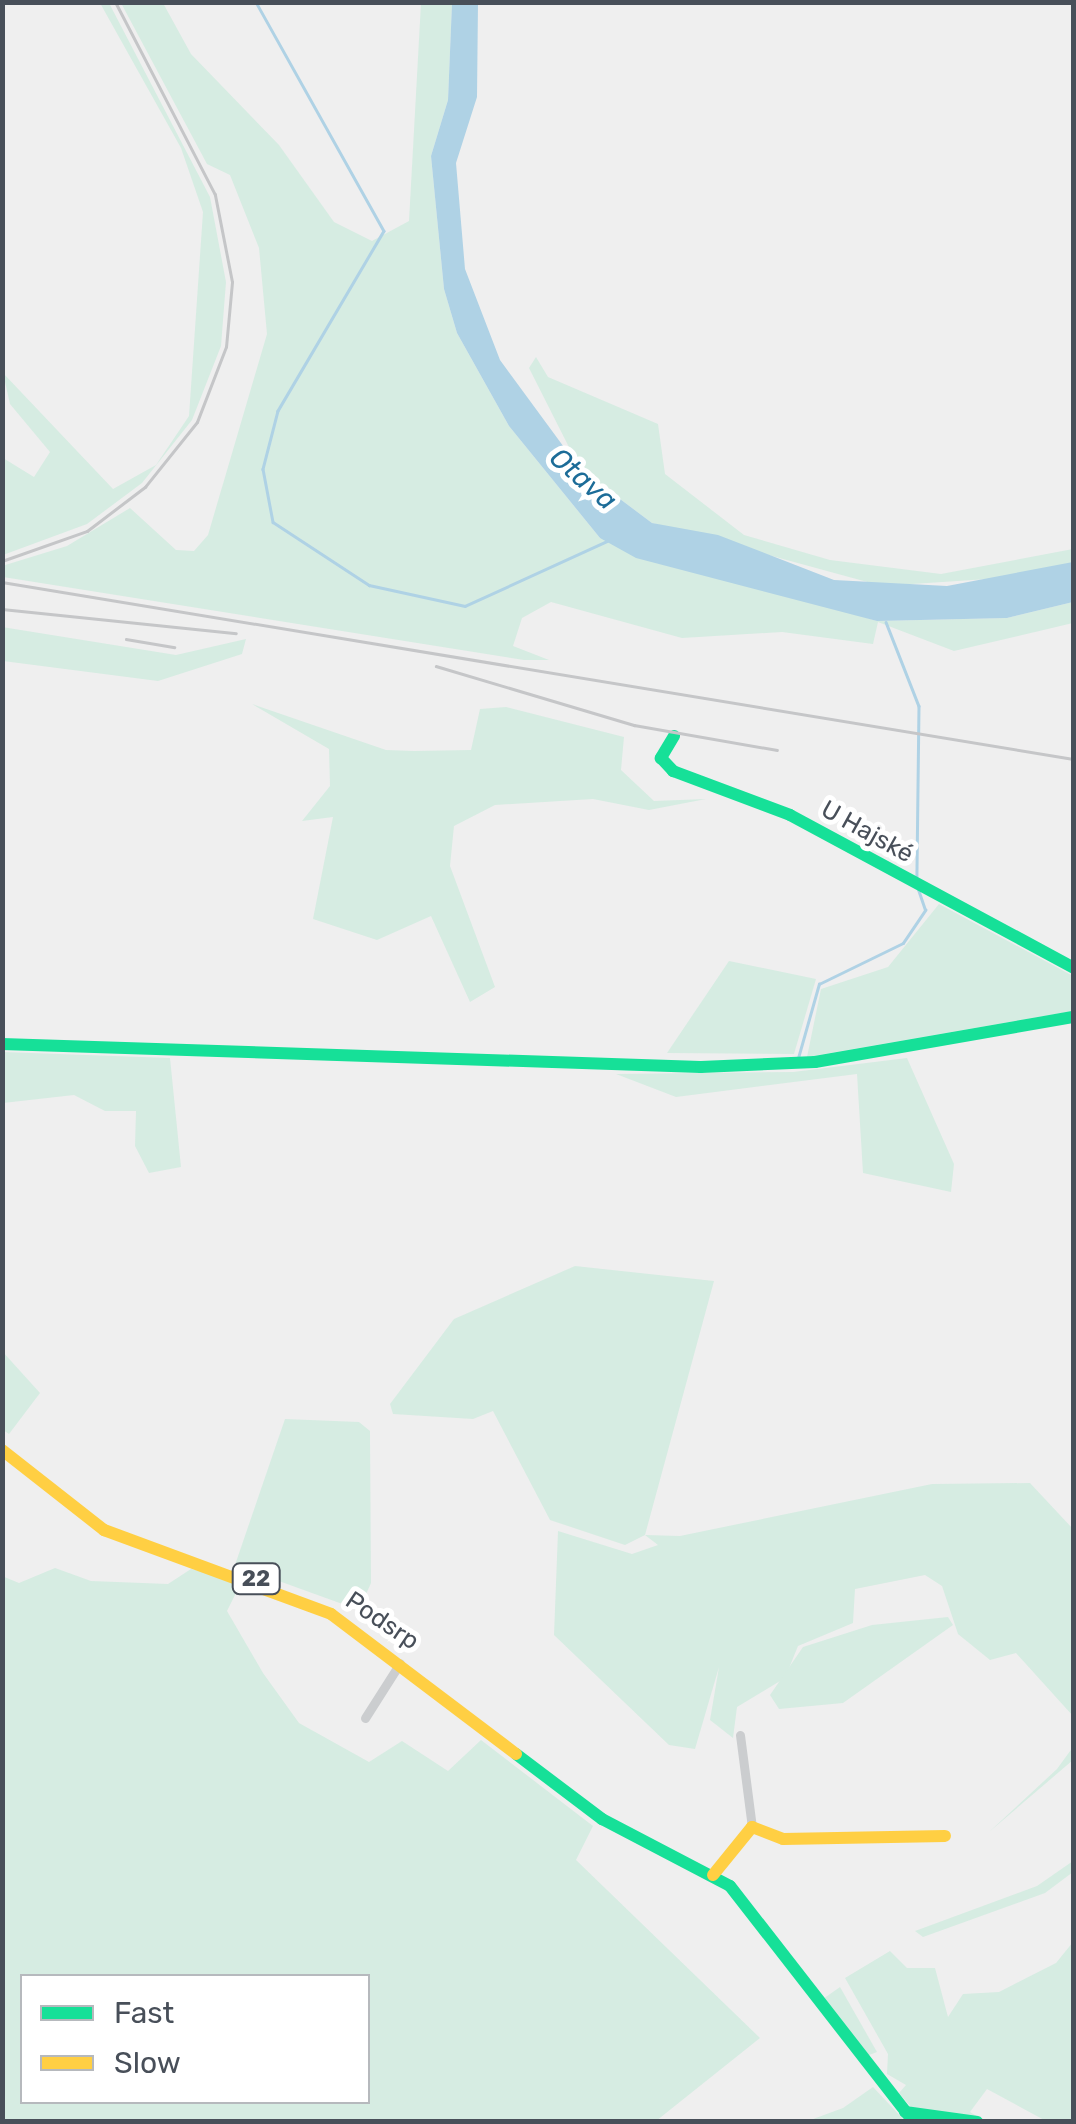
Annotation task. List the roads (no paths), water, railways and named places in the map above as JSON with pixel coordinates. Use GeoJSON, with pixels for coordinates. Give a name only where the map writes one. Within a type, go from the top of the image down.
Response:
{"type":"FeatureCollection","features":[{"type":"Feature","properties":{"kind":"street","name":"U Hajské"},"geometry":{"type":"LineString","coordinates":[[674,736],[661,758],[673,771],[790,816],[1074,968]]}},
{"type":"Feature","properties":{"kind":"street"},"geometry":{"type":"LineString","coordinates":[[2,1044],[717,1067],[815,1062],[1074,1017]]}},
{"type":"Feature","properties":{"kind":"street","name":"Podsrp"},"geometry":{"type":"LineString","coordinates":[[2,1450],[104,1530],[306,1600],[402,1660],[602,1819],[713,1874],[759,1912],[832,2025],[910,2117]]}},
{"type":"Feature","properties":{"kind":"street"},"geometry":{"type":"LineString","coordinates":[[365,1718],[402,1660]]}},
{"type":"Feature","properties":{"kind":"street"},"geometry":{"type":"LineString","coordinates":[[713,1874],[752,1826],[740,1735]]}},
{"type":"Feature","properties":{"kind":"street"},"geometry":{"type":"LineString","coordinates":[[752,1826],[784,1839],[945,1836]]}},
{"type":"Feature","properties":{"kind":"street"},"geometry":{"type":"LineString","coordinates":[[910,2117],[977,2122]]}},
{"type":"Feature","properties":{"kind":"water","name":"Otava"},"geometry":{"type":"Polygon","coordinates":[[[452,3],[478,3],[477,97],[456,163],[465,269],[500,360],[580,469],[652,523],[718,535],[834,580],[947,586],[1073,562],[1073,602],[1007,618],[877,621],[636,558],[600,538],[509,426],[457,333],[444,289],[431,156],[448,100],[452,3]]]}},
{"type":"Feature","properties":{"kind":"waterway"},"geometry":{"type":"LineString","coordinates":[[256,2],[384,231],[278,411],[263,469],[273,522],[369,585],[465,606],[607,541]]}},
{"type":"Feature","properties":{"kind":"waterway"},"geometry":{"type":"LineString","coordinates":[[886,622],[919,706],[917,877]]}},
{"type":"Feature","properties":{"kind":"waterway"},"geometry":{"type":"LineString","coordinates":[[798,1058],[819,984],[903,943],[925,910],[918,890]]}},
{"type":"Feature","properties":{"kind":"railway"},"geometry":{"type":"LineString","coordinates":[[2,561],[87,531],[145,487],[197,422],[226,347],[232,282],[215,195],[115,2]]}},
{"type":"Feature","properties":{"kind":"railway"},"geometry":{"type":"LineString","coordinates":[[2,582],[1074,759]]}},
{"type":"Feature","properties":{"kind":"railway"},"geometry":{"type":"LineString","coordinates":[[2,609],[236,633]]}},
{"type":"Feature","properties":{"kind":"railway"},"geometry":{"type":"LineString","coordinates":[[126,639],[174,647]]}},
{"type":"Feature","properties":{"kind":"railway"},"geometry":{"type":"LineString","coordinates":[[436,666],[634,725],[777,750]]}}]}
